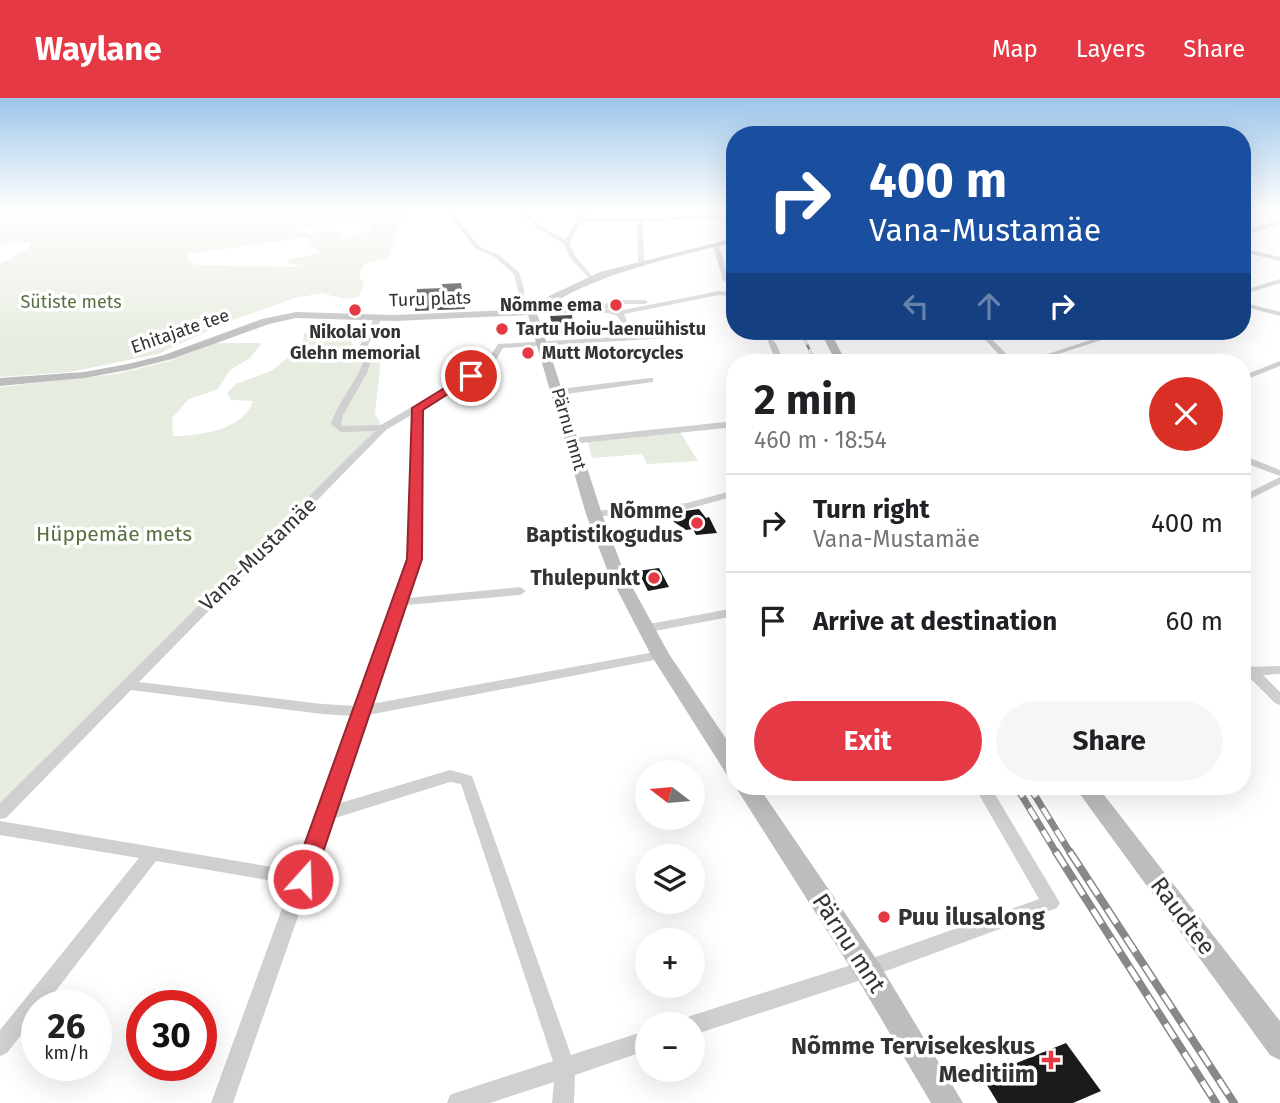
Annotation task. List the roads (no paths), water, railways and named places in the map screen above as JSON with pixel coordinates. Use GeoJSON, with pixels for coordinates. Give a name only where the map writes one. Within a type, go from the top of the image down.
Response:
{"type":"FeatureCollection","features":[{"type":"Feature","properties":{"kind":"main road"},"geometry":{"type":"LineString","coordinates":[[525,310],[592,279],[668,256]]}},
{"type":"Feature","properties":{"kind":"main road","name":"Turu plats"},"geometry":{"type":"LineString","coordinates":[[374,318],[525,310]]}},
{"type":"Feature","properties":{"kind":"main road","name":"Pärnu mnt"},"geometry":{"type":"LineString","coordinates":[[525,310],[542,342],[594,514],[616,572],[660,655],[726,751]]}},
{"type":"Feature","properties":{"kind":"main road","name":"Ehitajate tee"},"geometry":{"type":"LineString","coordinates":[[0,382],[84,375],[128,367],[160,359],[265,321],[287,316],[318,314],[374,318]]}},
{"type":"Feature","properties":{"kind":"main road","name":"Pärnu mnt"},"geometry":{"type":"LineString","coordinates":[[755,795],[867,969],[948,1103]]}},
{"type":"Feature","properties":{"kind":"main road","name":"Raudtee"},"geometry":{"type":"LineString","coordinates":[[1093,795],[1280,1045]]}},
{"type":"Feature","properties":{"kind":"street"},"geometry":{"type":"LineString","coordinates":[[497,256],[517,273],[525,310],[599,310],[618,313],[656,303],[726,295]]}},
{"type":"Feature","properties":{"kind":"street"},"geometry":{"type":"LineString","coordinates":[[571,256],[592,279]]}},
{"type":"Feature","properties":{"kind":"street"},"geometry":{"type":"LineString","coordinates":[[641,256],[641,262]]}},
{"type":"Feature","properties":{"kind":"street"},"geometry":{"type":"LineString","coordinates":[[719,256],[726,278]]}},
{"type":"Feature","properties":{"kind":"street"},"geometry":{"type":"LineString","coordinates":[[1251,290],[1280,281]]}},
{"type":"Feature","properties":{"kind":"street"},"geometry":{"type":"LineString","coordinates":[[599,310],[613,302],[656,303]]}},
{"type":"Feature","properties":{"kind":"street"},"geometry":{"type":"LineString","coordinates":[[1251,306],[1280,314]]}},
{"type":"Feature","properties":{"kind":"street"},"geometry":{"type":"LineString","coordinates":[[617,338],[628,332],[622,316],[618,313]]}},
{"type":"Feature","properties":{"kind":"street"},"geometry":{"type":"LineString","coordinates":[[374,318],[364,345],[370,354],[369,361],[362,379],[338,414],[336,424],[341,429],[383,428]]}},
{"type":"Feature","properties":{"kind":"street"},"geometry":{"type":"LineString","coordinates":[[542,342],[668,336]]}},
{"type":"Feature","properties":{"kind":"street"},"geometry":{"type":"LineString","coordinates":[[989,340],[1002,354]]}},
{"type":"Feature","properties":{"kind":"street"},"geometry":{"type":"LineString","coordinates":[[1052,354],[1097,340]]}},
{"type":"Feature","properties":{"kind":"street","name":"Vana-Mustamäe"},"geometry":{"type":"LineString","coordinates":[[0,813],[383,428],[488,366],[501,346],[542,342]]}},
{"type":"Feature","properties":{"kind":"street"},"geometry":{"type":"LineString","coordinates":[[1251,375],[1280,363]]}},
{"type":"Feature","properties":{"kind":"street"},"geometry":{"type":"LineString","coordinates":[[559,392],[650,380]]}},
{"type":"Feature","properties":{"kind":"street"},"geometry":{"type":"LineString","coordinates":[[222,1103],[415,559],[418,408]]}},
{"type":"Feature","properties":{"kind":"street"},"geometry":{"type":"LineString","coordinates":[[572,442],[726,425]]}},
{"type":"Feature","properties":{"kind":"street"},"geometry":{"type":"LineString","coordinates":[[1251,462],[1280,473]]}},
{"type":"Feature","properties":{"kind":"street"},"geometry":{"type":"LineString","coordinates":[[1251,495],[1280,480]]}},
{"type":"Feature","properties":{"kind":"street"},"geometry":{"type":"LineString","coordinates":[[594,514],[688,506],[726,496]]}},
{"type":"Feature","properties":{"kind":"street"},"geometry":{"type":"LineString","coordinates":[[401,602],[520,591]]}},
{"type":"Feature","properties":{"kind":"street"},"geometry":{"type":"LineString","coordinates":[[645,629],[726,613]]}},
{"type":"Feature","properties":{"kind":"street"},"geometry":{"type":"LineString","coordinates":[[127,685],[322,709],[363,711],[660,655]]}},
{"type":"Feature","properties":{"kind":"street"},"geometry":{"type":"LineString","coordinates":[[1251,672],[1280,670]]}},
{"type":"Feature","properties":{"kind":"street"},"geometry":{"type":"LineString","coordinates":[[1251,675],[1280,700]]}},
{"type":"Feature","properties":{"kind":"street"},"geometry":{"type":"LineString","coordinates":[[326,814],[450,776],[467,780],[565,1067],[563,1103]]}},
{"type":"Feature","properties":{"kind":"street"},"geometry":{"type":"LineString","coordinates":[[705,1021],[867,969],[1051,903],[987,795]]}},
{"type":"Feature","properties":{"kind":"street"},"geometry":{"type":"LineString","coordinates":[[0,828],[303,879]]}},
{"type":"Feature","properties":{"kind":"street"},"geometry":{"type":"LineString","coordinates":[[0,1046],[152,854]]}},
{"type":"Feature","properties":{"kind":"street"},"geometry":{"type":"LineString","coordinates":[[458,1103],[635,1044]]}},
{"type":"Feature","properties":{"kind":"railway"},"geometry":{"type":"LineString","coordinates":[[805,340],[811,354]]}},
{"type":"Feature","properties":{"kind":"railway"},"geometry":{"type":"LineString","coordinates":[[1021,795],[1057,854]]}},
{"type":"Feature","properties":{"kind":"railway"},"geometry":{"type":"LineString","coordinates":[[1035,795],[1071,854]]}},
{"type":"Feature","properties":{"kind":"railway"},"geometry":{"type":"LineString","coordinates":[[1056,852],[1216,1103]]}},
{"type":"Feature","properties":{"kind":"railway"},"geometry":{"type":"LineString","coordinates":[[1070,852],[1234,1103]]}},
{"type":"Feature","properties":{"kind":"place","name":"Nõmme ema"},"geometry":{"type":"Point","coordinates":[616,305]}},
{"type":"Feature","properties":{"kind":"place","name":"Nikolai von Glehn memorial"},"geometry":{"type":"Point","coordinates":[355,310]}},
{"type":"Feature","properties":{"kind":"place","name":"Tartu Hoiu-laenuühistu"},"geometry":{"type":"Point","coordinates":[502,329]}},
{"type":"Feature","properties":{"kind":"place","name":"Mutt Motorcycles"},"geometry":{"type":"Point","coordinates":[528,353]}},
{"type":"Feature","properties":{"kind":"place","name":"Nõmme Baptistikogudus"},"geometry":{"type":"Point","coordinates":[697,523]}},
{"type":"Feature","properties":{"kind":"place","name":"Thulepunkt"},"geometry":{"type":"Point","coordinates":[654,578]}},
{"type":"Feature","properties":{"kind":"place","name":"Puu ilusalong"},"geometry":{"type":"Point","coordinates":[884,917]}},
{"type":"Feature","properties":{"kind":"place","name":"Nõmme Tervisekeskus Meditiim"},"geometry":{"type":"Point","coordinates":[1051,1060]}},
{"type":"Feature","properties":{"kind":"park label","name":"Sütiste mets"},"geometry":{"type":"Point","coordinates":[71,302]}},
{"type":"Feature","properties":{"kind":"park label","name":"Hüppemäe mets"},"geometry":{"type":"Point","coordinates":[114,534]}}]}
